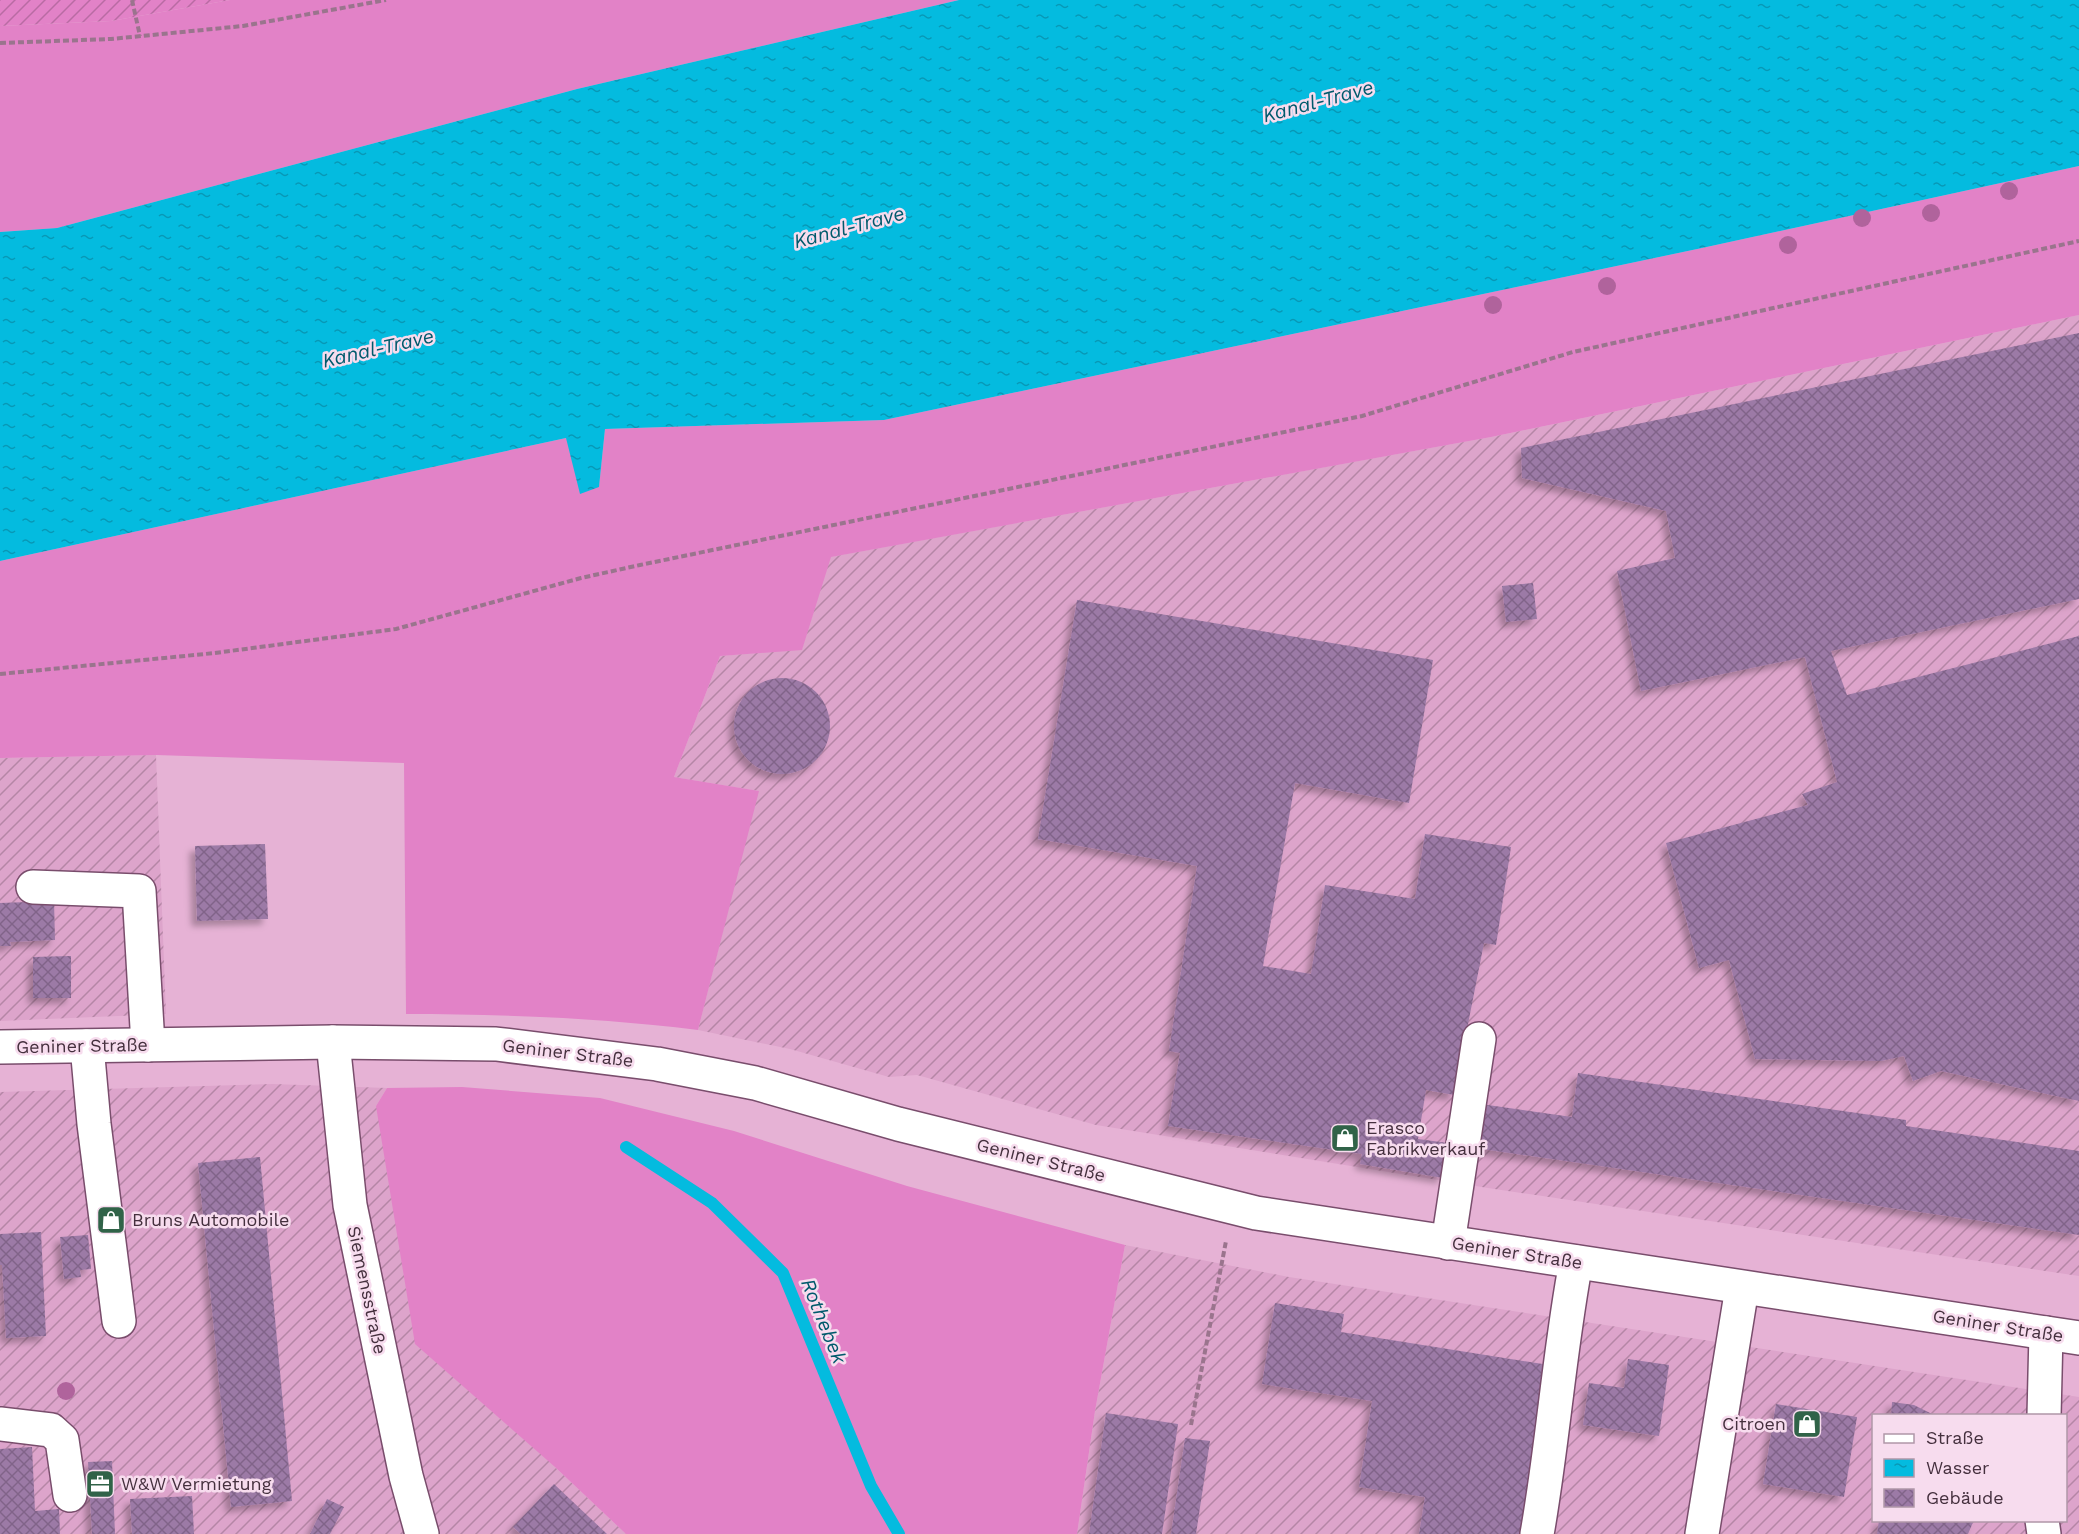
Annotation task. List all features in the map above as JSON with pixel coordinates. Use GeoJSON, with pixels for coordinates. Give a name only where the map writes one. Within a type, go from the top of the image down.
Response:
{"type":"FeatureCollection","features":[{"type":"Feature","properties":{"kind":"main road"},"geometry":{"type":"LineString","coordinates":[[33,887],[139,891],[148,1045]]}},
{"type":"Feature","properties":{"kind":"main road"},"geometry":{"type":"LineString","coordinates":[[1448,1243],[1479,1039]]}},
{"type":"Feature","properties":{"kind":"main road","name":"Geniner Straße"},"geometry":{"type":"LineString","coordinates":[[0,1047],[333,1042],[496,1044],[657,1064],[755,1083],[898,1124],[1256,1213],[2079,1338]]}},
{"type":"Feature","properties":{"kind":"main road","name":"Siemensstraße"},"geometry":{"type":"LineString","coordinates":[[333,1042],[350,1205],[406,1476],[422,1534]]}},
{"type":"Feature","properties":{"kind":"main road"},"geometry":{"type":"LineString","coordinates":[[87,1046],[94,1124],[119,1321]]}},
{"type":"Feature","properties":{"kind":"main road"},"geometry":{"type":"LineString","coordinates":[[1537,1534],[1568,1305],[1576,1262]]}},
{"type":"Feature","properties":{"kind":"main road"},"geometry":{"type":"LineString","coordinates":[[1702,1534],[1742,1288]]}},
{"type":"Feature","properties":{"kind":"main road"},"geometry":{"type":"LineString","coordinates":[[2044,1414],[2046,1333]]}},
{"type":"Feature","properties":{"kind":"main road"},"geometry":{"type":"LineString","coordinates":[[0,1424],[51,1430],[62,1440],[70,1495]]}},
{"type":"Feature","properties":{"kind":"path"},"geometry":{"type":"LineString","coordinates":[[132,0],[140,36]]}},
{"type":"Feature","properties":{"kind":"path"},"geometry":{"type":"LineString","coordinates":[[0,43],[111,39],[243,26],[386,0]]}},
{"type":"Feature","properties":{"kind":"path"},"geometry":{"type":"LineString","coordinates":[[0,674],[215,653],[396,628],[580,578],[1362,416],[1573,352],[2079,241]]}},
{"type":"Feature","properties":{"kind":"path"},"geometry":{"type":"LineString","coordinates":[[1191,1425],[1233,1208]]}},
{"type":"Feature","properties":{"kind":"shaded area"},"geometry":{"type":"Polygon","coordinates":[[[0,0],[230,0],[111,21],[0,26],[0,0]]]}},
{"type":"Feature","properties":{"kind":"shaded area"},"geometry":{"type":"Polygon","coordinates":[[[230,0],[959,0],[577,89],[57,228],[0,232],[0,26],[111,21],[230,0]]]}},
{"type":"Feature","properties":{"kind":"shaded area"},"geometry":{"type":"Polygon","coordinates":[[[2079,166],[2079,315],[1491,437],[831,557],[802,650],[720,656],[674,777],[759,791],[698,1030],[552,1017],[406,1014],[404,763],[156,755],[0,758],[0,561],[566,438],[599,486],[605,429],[884,420],[1702,248],[2079,166]]]}},
{"type":"Feature","properties":{"kind":"shaded area"},"geometry":{"type":"Polygon","coordinates":[[[2079,315],[2079,1276],[1488,1188],[1096,1125],[917,1075],[889,1077],[790,1049],[698,1030],[758,791],[674,777],[720,656],[802,649],[830,557],[1491,437],[2079,315]]]}},
{"type":"Feature","properties":{"kind":"shaded area"},"geometry":{"type":"Polygon","coordinates":[[[156,755],[166,1014],[0,1021],[0,758],[156,755]]]}},
{"type":"Feature","properties":{"kind":"shaded area"},"geometry":{"type":"Polygon","coordinates":[[[273,1084],[387,1088],[376,1106],[555,1467],[626,1534],[0,1534],[0,1092],[273,1084]]]}},
{"type":"Feature","properties":{"kind":"shaded area"},"geometry":{"type":"Polygon","coordinates":[[[462,1087],[600,1098],[734,1131],[907,1186],[1125,1245],[1095,1411],[1077,1534],[626,1534],[555,1467],[415,1344],[376,1106],[387,1088],[462,1087]]]}},
{"type":"Feature","properties":{"kind":"shaded area"},"geometry":{"type":"Polygon","coordinates":[[[1125,1245],[1289,1277],[2079,1397],[2079,1534],[1077,1534],[1095,1411],[1125,1245]]]}},
{"type":"Feature","properties":{"kind":"water","name":"Kanal-Trave"},"geometry":{"type":"Polygon","coordinates":[[[959,0],[2079,0],[2079,166],[1702,248],[884,420],[605,429],[599,487],[580,494],[566,438],[0,561],[0,232],[57,228],[577,89],[959,0]]]}},
{"type":"Feature","properties":{"kind":"building"},"geometry":{"type":"Polygon","coordinates":[[[2079,333],[2079,599],[1831,651],[1847,695],[2079,636],[2079,1101],[1941,1071],[1913,1081],[1904,1056],[1881,1061],[1755,1059],[1729,960],[1699,968],[1666,843],[1808,805],[1802,794],[1837,782],[1805,657],[1641,691],[1617,571],[1675,558],[1666,511],[1522,478],[1521,448],[2079,333]]]}},
{"type":"Feature","properties":{"kind":"building"},"geometry":{"type":"Polygon","coordinates":[[[1533,583],[1537,619],[1506,622],[1502,586],[1533,583]]]}},
{"type":"Feature","properties":{"kind":"building"},"geometry":{"type":"Polygon","coordinates":[[[1077,600],[1433,660],[1409,803],[1295,783],[1263,966],[1311,974],[1325,885],[1415,899],[1425,834],[1511,847],[1496,945],[1484,943],[1454,1095],[1426,1090],[1418,1139],[1448,1143],[1443,1178],[1360,1164],[1362,1154],[1168,1126],[1180,1053],[1169,1051],[1197,866],[1038,839],[1077,600]]]}},
{"type":"Feature","properties":{"kind":"building"},"geometry":{"type":"Polygon","coordinates":[[[782,678],[800,682],[816,692],[826,708],[830,726],[826,744],[816,760],[800,770],[782,774],[764,770],[748,760],[738,744],[734,726],[738,708],[748,692],[764,682],[782,678]]]}},
{"type":"Feature","properties":{"kind":"building"},"geometry":{"type":"Polygon","coordinates":[[[265,844],[268,919],[197,921],[195,846],[265,844]]]}},
{"type":"Feature","properties":{"kind":"building"},"geometry":{"type":"Polygon","coordinates":[[[54,901],[55,940],[10,942],[11,946],[0,946],[0,903],[54,901]]]}},
{"type":"Feature","properties":{"kind":"building"},"geometry":{"type":"Polygon","coordinates":[[[71,956],[71,998],[33,998],[33,957],[71,956]]]}},
{"type":"Feature","properties":{"kind":"building"},"geometry":{"type":"Polygon","coordinates":[[[1578,1073],[1906,1120],[1906,1126],[2079,1151],[2079,1235],[1475,1148],[1481,1104],[1572,1117],[1578,1073]]]}},
{"type":"Feature","properties":{"kind":"building"},"geometry":{"type":"Polygon","coordinates":[[[260,1157],[292,1501],[231,1507],[198,1163],[260,1157]]]}},
{"type":"Feature","properties":{"kind":"building"},"geometry":{"type":"Polygon","coordinates":[[[41,1232],[46,1336],[6,1338],[0,1234],[41,1232]]]}},
{"type":"Feature","properties":{"kind":"building"},"geometry":{"type":"Polygon","coordinates":[[[88,1235],[91,1269],[80,1270],[81,1277],[64,1279],[60,1237],[88,1235]]]}},
{"type":"Feature","properties":{"kind":"building"},"geometry":{"type":"Polygon","coordinates":[[[1275,1303],[1344,1314],[1341,1332],[1549,1365],[1523,1534],[1419,1534],[1425,1497],[1359,1487],[1372,1401],[1262,1384],[1275,1303]]]}},
{"type":"Feature","properties":{"kind":"building"},"geometry":{"type":"Polygon","coordinates":[[[1628,1359],[1669,1365],[1659,1436],[1583,1425],[1589,1383],[1624,1388],[1628,1359]]]}},
{"type":"Feature","properties":{"kind":"building"},"geometry":{"type":"Polygon","coordinates":[[[1892,1402],[1914,1405],[1932,1414],[1891,1414],[1892,1402]]]}},
{"type":"Feature","properties":{"kind":"building"},"geometry":{"type":"Polygon","coordinates":[[[1776,1404],[1857,1417],[1844,1497],[1763,1484],[1776,1404]]]}},
{"type":"Feature","properties":{"kind":"building"},"geometry":{"type":"Polygon","coordinates":[[[1106,1413],[1178,1424],[1162,1534],[1089,1534],[1106,1413]]]}},
{"type":"Feature","properties":{"kind":"building"},"geometry":{"type":"Polygon","coordinates":[[[1185,1438],[1210,1441],[1196,1534],[1171,1534],[1185,1438]]]}},
{"type":"Feature","properties":{"kind":"building"},"geometry":{"type":"Polygon","coordinates":[[[32,1447],[35,1511],[59,1509],[60,1534],[0,1534],[0,1449],[32,1447]]]}},
{"type":"Feature","properties":{"kind":"building"},"geometry":{"type":"Polygon","coordinates":[[[112,1461],[115,1534],[92,1534],[88,1462],[112,1461]]]}},
{"type":"Feature","properties":{"kind":"building"},"geometry":{"type":"Polygon","coordinates":[[[554,1484],[607,1534],[521,1534],[513,1527],[554,1484]]]}},
{"type":"Feature","properties":{"kind":"building"},"geometry":{"type":"Polygon","coordinates":[[[192,1496],[194,1534],[132,1534],[130,1499],[192,1496]]]}},
{"type":"Feature","properties":{"kind":"building"},"geometry":{"type":"Polygon","coordinates":[[[327,1499],[344,1507],[330,1534],[310,1534],[327,1499]]]}},
{"type":"Feature","properties":{"kind":"building"},"geometry":{"type":"Polygon","coordinates":[[[1879,1522],[1973,1522],[1968,1534],[1877,1534],[1879,1522]]]}},
{"type":"Feature","properties":{"kind":"waterway","name":"Rothebek"},"geometry":{"type":"LineString","coordinates":[[626,1147],[712,1203],[783,1273],[871,1486],[899,1534]]}},
{"type":"Feature","properties":{"kind":"place","name":"Erasco Fabrikverkauf"},"geometry":{"type":"Point","coordinates":[1345,1138]}},
{"type":"Feature","properties":{"kind":"place","name":"Bruns Automobile"},"geometry":{"type":"Point","coordinates":[111,1220]}},
{"type":"Feature","properties":{"kind":"place","name":"Citroen"},"geometry":{"type":"Point","coordinates":[1807,1424]}},
{"type":"Feature","properties":{"kind":"place","name":"W&W Vermietung"},"geometry":{"type":"Point","coordinates":[100,1484]}}]}
